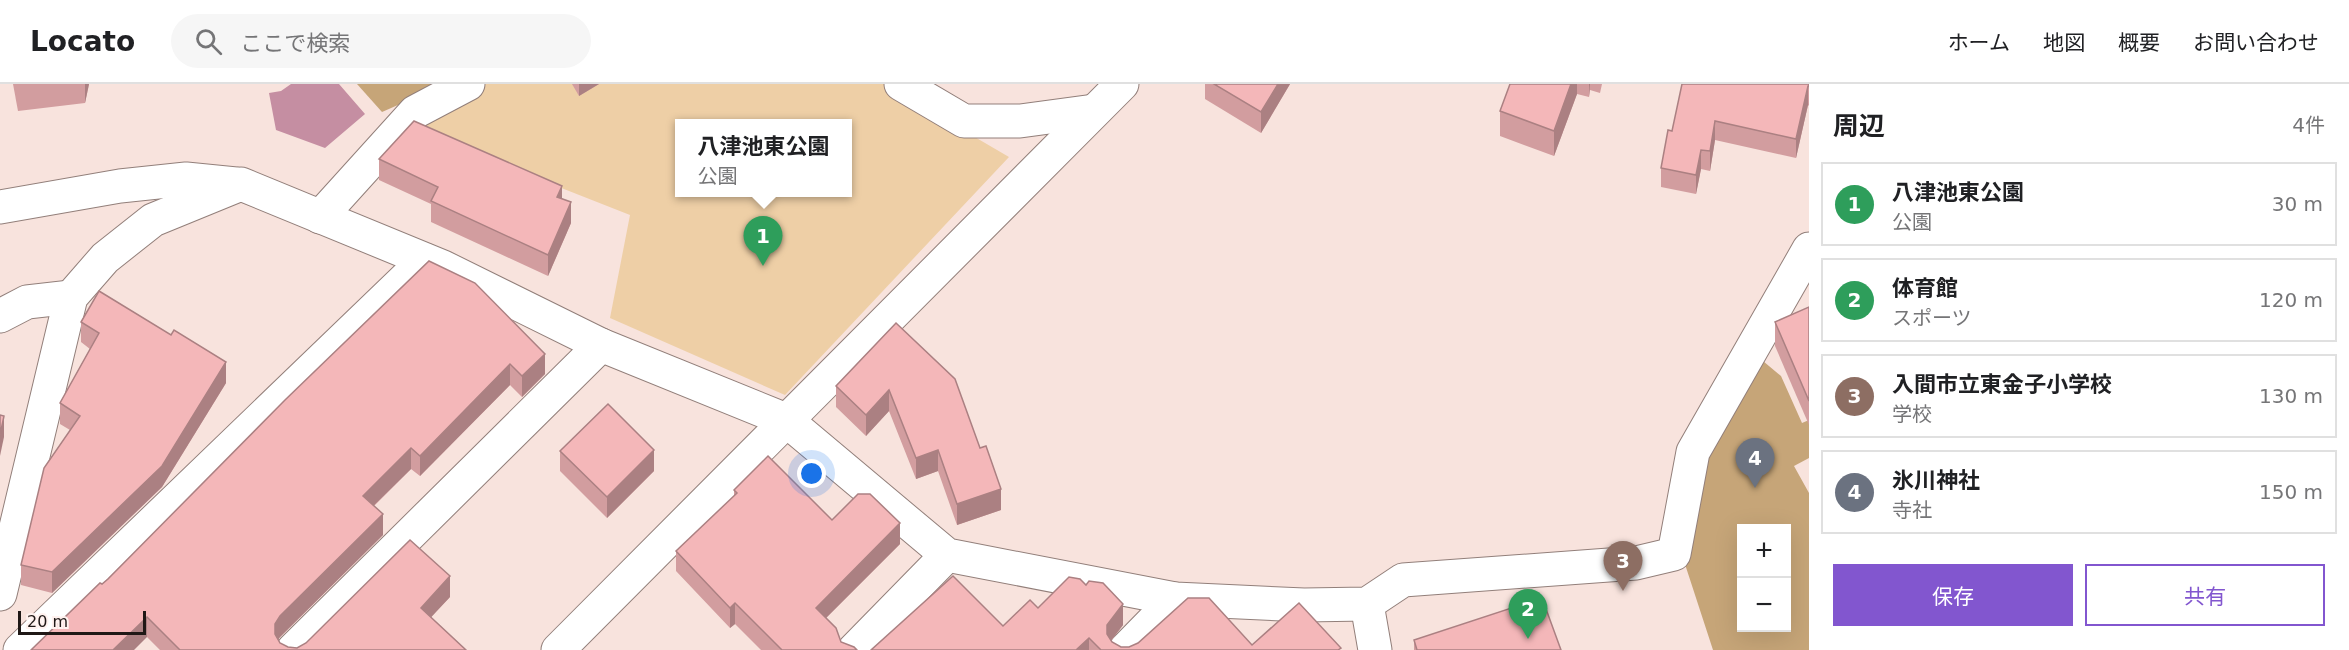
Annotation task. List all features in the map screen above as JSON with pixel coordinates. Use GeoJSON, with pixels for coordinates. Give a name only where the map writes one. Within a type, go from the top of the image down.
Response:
{"type":"FeatureCollection","features":[{"type":"Feature","properties":{"kind":"street"},"geometry":{"type":"LineString","coordinates":[[320,217],[415,112],[468,84]]}},
{"type":"Feature","properties":{"kind":"street"},"geometry":{"type":"LineString","coordinates":[[901,84],[964,121],[1020,121],[1095,111]]}},
{"type":"Feature","properties":{"kind":"street"},"geometry":{"type":"LineString","coordinates":[[558,650],[1122,84]]}},
{"type":"Feature","properties":{"kind":"street"},"geometry":{"type":"LineString","coordinates":[[0,207],[120,186],[186,179],[241,184],[425,260],[601,345],[786,420],[946,555],[1175,599],[1304,605],[1367,604],[1403,580],[1636,563],[1674,554],[1694,452],[1809,249]]}},
{"type":"Feature","properties":{"kind":"street"},"geometry":{"type":"LineString","coordinates":[[0,594],[71,297],[105,258],[153,220],[241,184]]}},
{"type":"Feature","properties":{"kind":"street"},"geometry":{"type":"LineString","coordinates":[[20,650],[425,260]]}},
{"type":"Feature","properties":{"kind":"street"},"geometry":{"type":"LineString","coordinates":[[0,316],[27,302],[71,297]]}},
{"type":"Feature","properties":{"kind":"street"},"geometry":{"type":"LineString","coordinates":[[293,650],[601,345]]}},
{"type":"Feature","properties":{"kind":"street"},"geometry":{"type":"LineString","coordinates":[[854,650],[946,555]]}},
{"type":"Feature","properties":{"kind":"street"},"geometry":{"type":"LineString","coordinates":[[1125,650],[1175,599]]}},
{"type":"Feature","properties":{"kind":"street"},"geometry":{"type":"LineString","coordinates":[[1367,604],[1375,650]]}},
{"type":"Feature","properties":{"kind":"shaded area"},"geometry":{"type":"Polygon","coordinates":[[[291,84],[339,84],[365,114],[325,148],[276,130],[269,93],[281,91],[291,84]]]}},
{"type":"Feature","properties":{"kind":"shaded area"},"geometry":{"type":"Polygon","coordinates":[[[357,84],[446,84],[382,112],[357,84]]]}},
{"type":"Feature","properties":{"kind":"shaded area"},"geometry":{"type":"Polygon","coordinates":[[[486,84],[884,84],[1009,157],[785,395],[610,318],[630,215],[414,130],[421,118],[486,84]]]}},
{"type":"Feature","properties":{"kind":"shaded area"},"geometry":{"type":"Polygon","coordinates":[[[1757,356],[1781,376],[1802,423],[1809,420],[1809,458],[1794,466],[1809,493],[1809,650],[1713,650],[1681,552],[1694,458],[1757,356]]]}},
{"type":"Feature","properties":{"kind":"building"},"geometry":{"type":"Polygon","coordinates":[[[1214,84],[1278,84],[1261,112],[1214,84]]]}},
{"type":"Feature","properties":{"kind":"building"},"geometry":{"type":"Polygon","coordinates":[[[1510,84],[1571,84],[1554,131],[1500,111],[1510,84]]]}},
{"type":"Feature","properties":{"kind":"building"},"geometry":{"type":"Polygon","coordinates":[[[1682,84],[1809,84],[1809,86],[1796,139],[1715,121],[1710,151],[1701,150],[1696,175],[1661,168],[1668,130],[1672,131],[1682,84]]]}},
{"type":"Feature","properties":{"kind":"building"},"geometry":{"type":"Polygon","coordinates":[[[414,121],[562,186],[557,197],[571,202],[548,255],[431,201],[438,187],[379,159],[414,121]]]}},
{"type":"Feature","properties":{"kind":"building"},"geometry":{"type":"Polygon","coordinates":[[[429,261],[475,283],[545,354],[522,376],[510,364],[420,456],[411,448],[363,496],[383,514],[280,616],[275,624],[275,634],[280,643],[288,647],[297,648],[306,643],[410,540],[450,576],[421,608],[466,650],[180,650],[147,617],[113,650],[31,650],[100,583],[108,579],[285,400],[429,261]]]}},
{"type":"Feature","properties":{"kind":"building"},"geometry":{"type":"Polygon","coordinates":[[[99,291],[171,335],[174,330],[226,362],[162,466],[52,572],[21,565],[44,468],[80,416],[60,403],[99,333],[81,322],[99,291]]]}},
{"type":"Feature","properties":{"kind":"building"},"geometry":{"type":"Polygon","coordinates":[[[1809,307],[1809,401],[1775,322],[1809,307]]]}},
{"type":"Feature","properties":{"kind":"building"},"geometry":{"type":"Polygon","coordinates":[[[896,323],[955,379],[980,448],[986,446],[1001,489],[957,504],[938,450],[916,458],[889,390],[866,415],[836,386],[896,323]]]}},
{"type":"Feature","properties":{"kind":"building"},"geometry":{"type":"Polygon","coordinates":[[[608,404],[654,450],[607,497],[560,451],[608,404]]]}},
{"type":"Feature","properties":{"kind":"building"},"geometry":{"type":"Polygon","coordinates":[[[0,415],[4,416],[0,435],[0,415]]]}},
{"type":"Feature","properties":{"kind":"building"},"geometry":{"type":"Polygon","coordinates":[[[768,456],[832,520],[858,494],[870,494],[900,523],[816,608],[836,628],[841,642],[857,650],[782,650],[735,603],[730,608],[676,551],[737,493],[734,490],[768,456]]]}},
{"type":"Feature","properties":{"kind":"building"},"geometry":{"type":"Polygon","coordinates":[[[953,576],[1003,626],[1030,600],[1038,608],[1069,577],[1080,579],[1086,585],[1089,581],[1103,583],[1123,604],[1107,625],[1107,634],[1112,642],[1121,647],[1129,647],[1138,643],[1188,598],[1209,598],[1252,645],[1299,603],[1341,648],[1338,650],[1101,650],[1089,638],[1076,650],[871,650],[953,576]]]}},
{"type":"Feature","properties":{"kind":"building"},"geometry":{"type":"Polygon","coordinates":[[[1542,598],[1561,650],[1417,650],[1414,640],[1542,598]]]}},
{"type":"Feature","properties":{"kind":"place","name":"八津池東公園"},"geometry":{"type":"Point","coordinates":[763,266]}},
{"type":"Feature","properties":{"kind":"place","name":"氷川神社"},"geometry":{"type":"Point","coordinates":[1755,488]}},
{"type":"Feature","properties":{"kind":"place","name":"入間市立東金子小学校"},"geometry":{"type":"Point","coordinates":[1623,591]}},
{"type":"Feature","properties":{"kind":"place","name":"体育館"},"geometry":{"type":"Point","coordinates":[1528,639]}}]}
